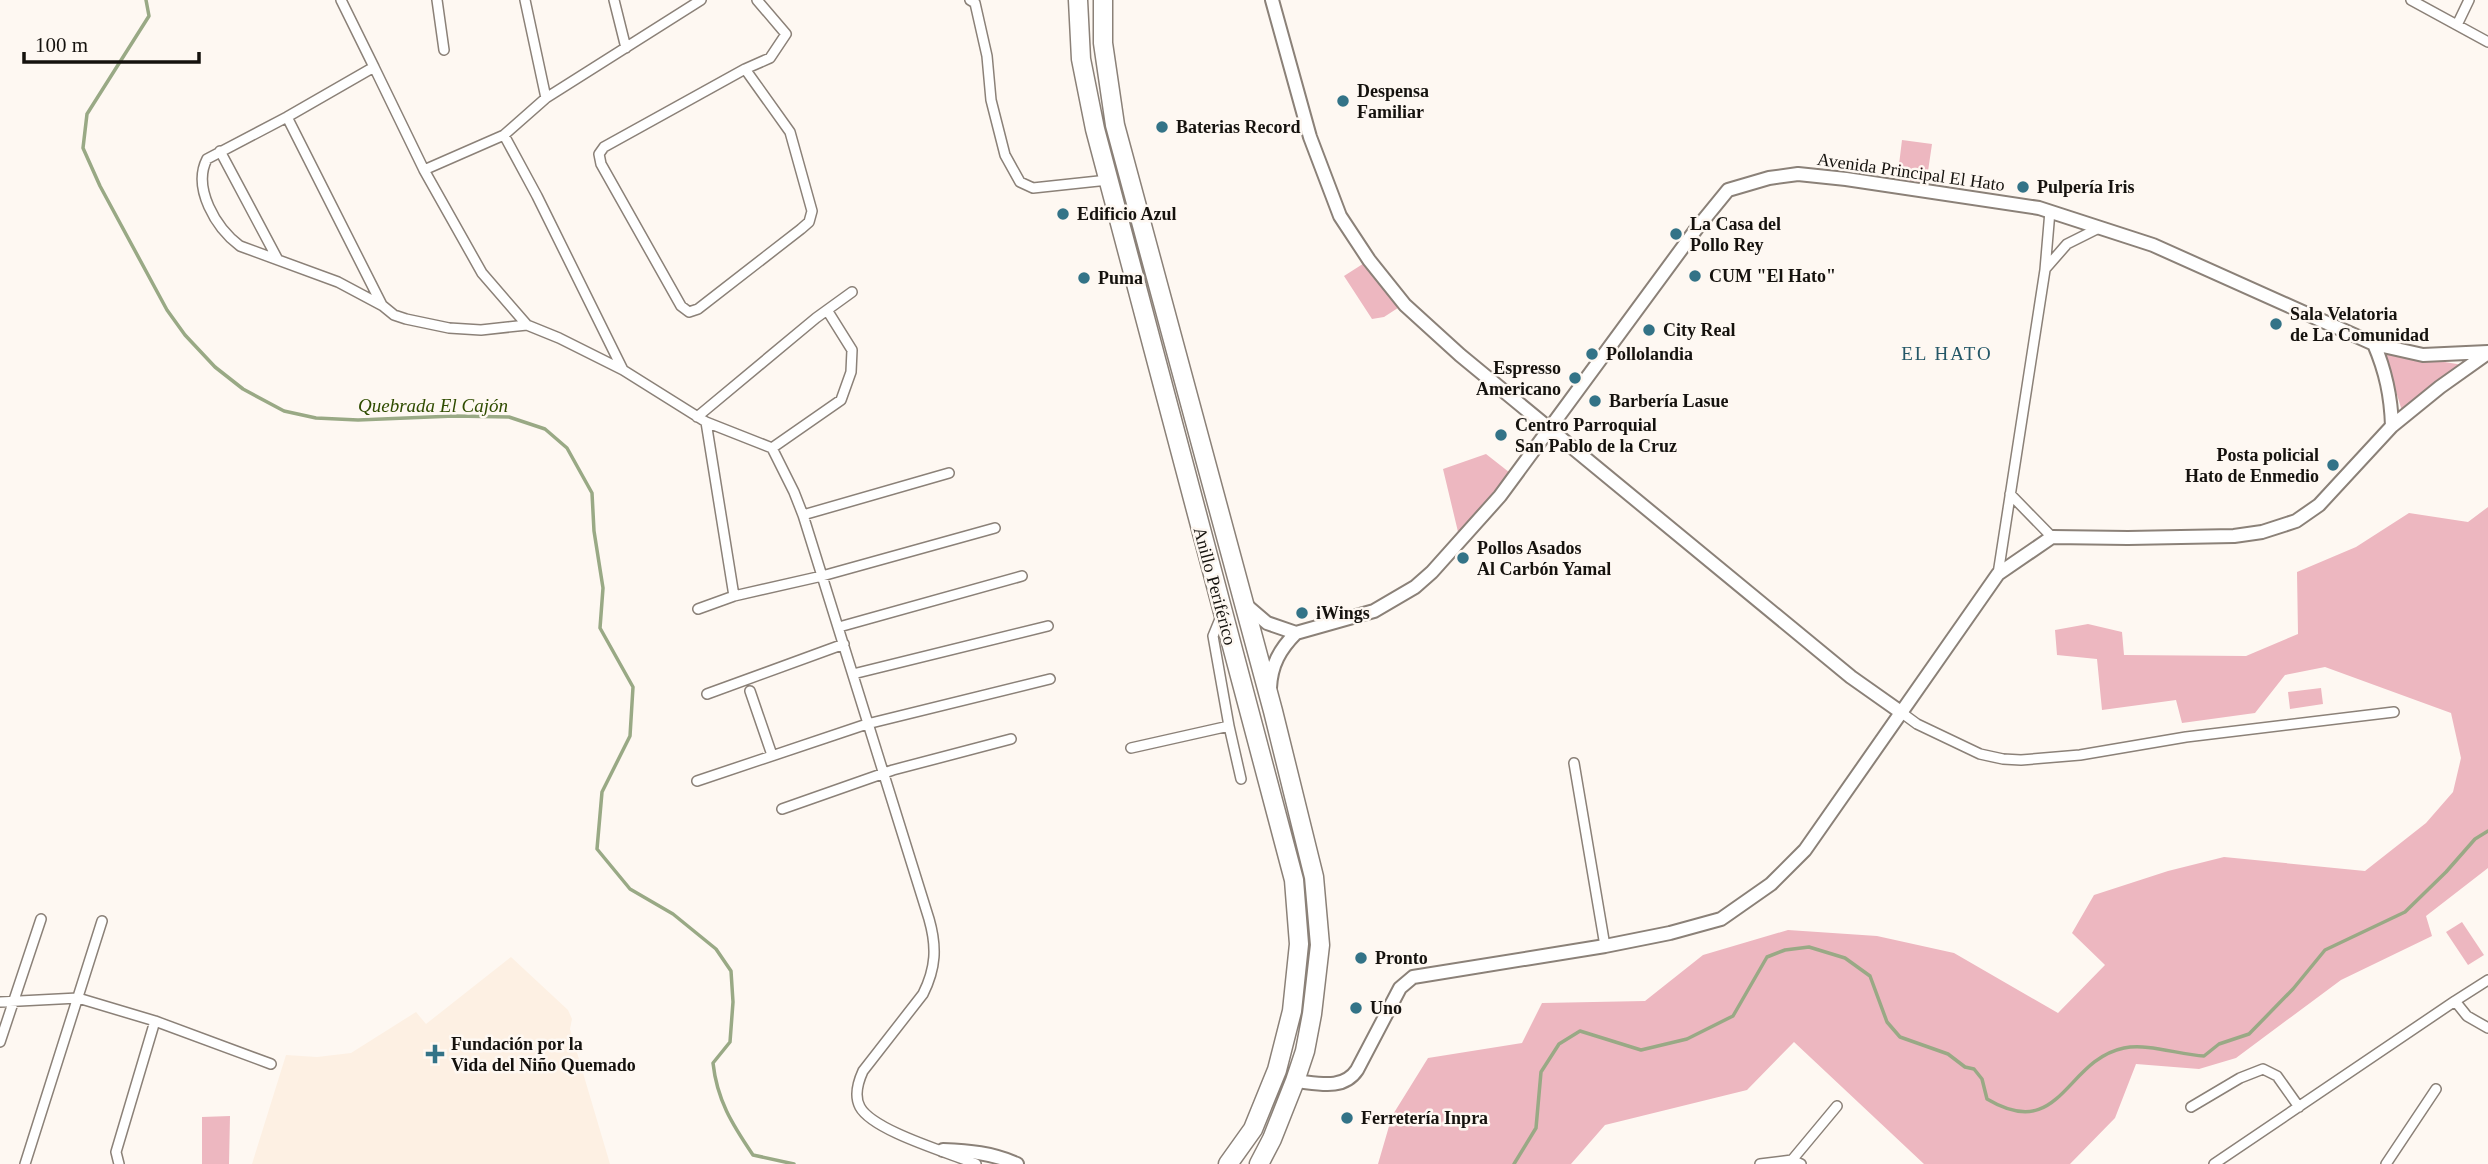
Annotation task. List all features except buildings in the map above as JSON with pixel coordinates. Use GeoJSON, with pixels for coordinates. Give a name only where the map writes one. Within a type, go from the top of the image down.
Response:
{"type":"FeatureCollection","features":[{"type":"Feature","properties":{"kind":"highway","name":"Anillo Periférico"},"geometry":{"type":"LineString","coordinates":[[1078,0],[1081,59],[1108,180],[1294,880],[1299,944],[1292,1011],[1277,1070],[1253,1129],[1228,1164]]}},
{"type":"Feature","properties":{"kind":"highway","name":"Anillo Periférico"},"geometry":{"type":"LineString","coordinates":[[1103,0],[1103,43],[1115,125],[1273,711],[1314,877],[1320,944],[1305,1051],[1272,1139],[1259,1164]]}},
{"type":"Feature","properties":{"kind":"highway"},"geometry":{"type":"LineString","coordinates":[[1271,1164],[1287,1130],[1290,1112],[1288,1099]]}},
{"type":"Feature","properties":{"kind":"street"},"geometry":{"type":"LineString","coordinates":[[341,0],[424,170],[482,273],[527,325],[623,370],[706,422],[772,448],[803,515],[929,919],[936,950],[932,973],[923,994],[863,1071],[858,1084],[859,1107],[876,1123],[976,1164]]}},
{"type":"Feature","properties":{"kind":"street"},"geometry":{"type":"LineString","coordinates":[[437,0],[444,50]]}},
{"type":"Feature","properties":{"kind":"street"},"geometry":{"type":"LineString","coordinates":[[525,0],[546,98]]}},
{"type":"Feature","properties":{"kind":"street"},"geometry":{"type":"LineString","coordinates":[[614,0],[626,48]]}},
{"type":"Feature","properties":{"kind":"street"},"geometry":{"type":"LineString","coordinates":[[424,170],[504,135],[546,98],[701,0]]}},
{"type":"Feature","properties":{"kind":"street"},"geometry":{"type":"LineString","coordinates":[[745,69],[790,132],[812,211],[809,222],[801,229],[698,309],[688,312],[681,306],[621,200],[601,164],[599,154],[604,147],[745,69],[770,58],[786,34],[757,0]]}},
{"type":"Feature","properties":{"kind":"street"},"geometry":{"type":"LineString","coordinates":[[970,0],[975,3],[987,56],[991,100],[1005,155],[1020,182],[1033,188],[1108,180]]}},
{"type":"Feature","properties":{"kind":"street"},"geometry":{"type":"LineString","coordinates":[[1272,0],[1317,159],[1343,222],[1405,305],[1455,351],[1852,677],[1917,723],[1980,754],[2021,760],[2080,755],[2186,737],[2394,712]]}},
{"type":"Feature","properties":{"kind":"street"},"geometry":{"type":"LineString","coordinates":[[2411,0],[2488,42]]}},
{"type":"Feature","properties":{"kind":"street"},"geometry":{"type":"LineString","coordinates":[[2457,25],[2469,0]]}},
{"type":"Feature","properties":{"kind":"street"},"geometry":{"type":"LineString","coordinates":[[374,67],[207,159],[201,170],[204,194],[214,218],[240,246],[338,282],[383,306],[394,315],[449,328],[481,330],[527,325]]}},
{"type":"Feature","properties":{"kind":"street"},"geometry":{"type":"LineString","coordinates":[[287,117],[383,306]]}},
{"type":"Feature","properties":{"kind":"street"},"geometry":{"type":"LineString","coordinates":[[504,135],[623,370]]}},
{"type":"Feature","properties":{"kind":"street"},"geometry":{"type":"LineString","coordinates":[[220,151],[277,258]]}},
{"type":"Feature","properties":{"kind":"street","name":"Avenida Principal El Hato"},"geometry":{"type":"LineString","coordinates":[[1296,634],[1374,611],[1415,587],[1432,572],[1500,496],[1697,228],[1728,190],[1769,178],[1798,174],[1846,179],[2050,211],[2153,245],[2374,344],[2423,355],[2488,352]]}},
{"type":"Feature","properties":{"kind":"street"},"geometry":{"type":"LineString","coordinates":[[1998,574],[2045,270],[2050,211]]}},
{"type":"Feature","properties":{"kind":"street"},"geometry":{"type":"LineString","coordinates":[[2045,270],[2067,244],[2099,228]]}},
{"type":"Feature","properties":{"kind":"street"},"geometry":{"type":"LineString","coordinates":[[697,416],[852,292]]}},
{"type":"Feature","properties":{"kind":"street"},"geometry":{"type":"LineString","coordinates":[[772,448],[841,400],[851,373],[852,350],[827,310]]}},
{"type":"Feature","properties":{"kind":"street"},"geometry":{"type":"LineString","coordinates":[[2374,344],[2385,370],[2392,426]]}},
{"type":"Feature","properties":{"kind":"street"},"geometry":{"type":"LineString","coordinates":[[1295,1081],[1333,1084],[1343,1083],[1353,1076],[1401,988],[1413,977],[1605,946],[1721,919],[1771,884],[1805,850],[1998,574],[2052,537],[2234,536],[2282,527],[2296,521],[2319,505],[2392,426],[2488,352]]}},
{"type":"Feature","properties":{"kind":"street"},"geometry":{"type":"LineString","coordinates":[[706,422],[734,596]]}},
{"type":"Feature","properties":{"kind":"street"},"geometry":{"type":"LineString","coordinates":[[803,515],[949,473]]}},
{"type":"Feature","properties":{"kind":"street"},"geometry":{"type":"LineString","coordinates":[[2010,494],[2052,537]]}},
{"type":"Feature","properties":{"kind":"street"},"geometry":{"type":"LineString","coordinates":[[698,610],[734,596],[822,576],[995,528]]}},
{"type":"Feature","properties":{"kind":"street"},"geometry":{"type":"LineString","coordinates":[[839,627],[1022,576]]}},
{"type":"Feature","properties":{"kind":"street"},"geometry":{"type":"LineString","coordinates":[[1244,603],[1267,623],[1296,634],[1275,660],[1270,685],[1273,711]]}},
{"type":"Feature","properties":{"kind":"street"},"geometry":{"type":"LineString","coordinates":[[1223,612],[1213,636],[1241,779]]}},
{"type":"Feature","properties":{"kind":"street"},"geometry":{"type":"LineString","coordinates":[[853,674],[1048,626]]}},
{"type":"Feature","properties":{"kind":"street"},"geometry":{"type":"LineString","coordinates":[[707,694],[844,644]]}},
{"type":"Feature","properties":{"kind":"street"},"geometry":{"type":"LineString","coordinates":[[697,782],[867,724],[1050,679]]}},
{"type":"Feature","properties":{"kind":"street"},"geometry":{"type":"LineString","coordinates":[[750,691],[772,755]]}},
{"type":"Feature","properties":{"kind":"street"},"geometry":{"type":"LineString","coordinates":[[1132,748],[1229,726]]}},
{"type":"Feature","properties":{"kind":"street"},"geometry":{"type":"LineString","coordinates":[[782,809],[884,773],[1011,739]]}},
{"type":"Feature","properties":{"kind":"street"},"geometry":{"type":"LineString","coordinates":[[1574,763],[1605,946]]}},
{"type":"Feature","properties":{"kind":"street"},"geometry":{"type":"LineString","coordinates":[[0,1042],[41,919]]}},
{"type":"Feature","properties":{"kind":"street"},"geometry":{"type":"LineString","coordinates":[[25,1164],[102,921]]}},
{"type":"Feature","properties":{"kind":"street"},"geometry":{"type":"LineString","coordinates":[[2214,1164],[2488,980]]}},
{"type":"Feature","properties":{"kind":"street"},"geometry":{"type":"LineString","coordinates":[[0,1002],[78,998],[155,1021],[271,1064]]}},
{"type":"Feature","properties":{"kind":"street"},"geometry":{"type":"LineString","coordinates":[[2455,1001],[2467,1016],[2488,1028]]}},
{"type":"Feature","properties":{"kind":"street"},"geometry":{"type":"LineString","coordinates":[[119,1164],[116,1152],[155,1021]]}},
{"type":"Feature","properties":{"kind":"street"},"geometry":{"type":"LineString","coordinates":[[2191,1107],[2239,1078],[2263,1069],[2277,1076],[2299,1107]]}},
{"type":"Feature","properties":{"kind":"street"},"geometry":{"type":"LineString","coordinates":[[2386,1164],[2436,1089]]}},
{"type":"Feature","properties":{"kind":"street"},"geometry":{"type":"LineString","coordinates":[[1760,1164],[1797,1162],[1837,1106]]}},
{"type":"Feature","properties":{"kind":"street"},"geometry":{"type":"LineString","coordinates":[[943,1150],[976,1151],[1003,1157],[1017,1164]]}},
{"type":"Feature","properties":{"kind":"shaded area"},"geometry":{"type":"Polygon","coordinates":[[[1902,140],[1932,144],[1926,185],[1897,181],[1902,140]]]}},
{"type":"Feature","properties":{"kind":"shaded area"},"geometry":{"type":"Polygon","coordinates":[[[1369,260],[1404,304],[1384,317],[1372,319],[1344,276],[1369,260]]]}},
{"type":"Feature","properties":{"kind":"shaded area"},"geometry":{"type":"Polygon","coordinates":[[[2384,352],[2463,365],[2402,411],[2384,352]]]}},
{"type":"Feature","properties":{"kind":"shaded area"},"geometry":{"type":"Polygon","coordinates":[[[1486,454],[1514,476],[1459,536],[1443,469],[1486,454]]]}},
{"type":"Feature","properties":{"kind":"shaded area"},"geometry":{"type":"Polygon","coordinates":[[[2488,507],[2488,868],[2426,916],[2432,936],[2341,980],[2236,1058],[2199,1069],[2136,1064],[2115,1118],[2070,1164],[1924,1164],[1794,1042],[1747,1090],[1605,1125],[1571,1164],[1378,1164],[1392,1116],[1428,1058],[1522,1043],[1542,1003],[1645,1001],[1703,955],[1788,930],[1877,936],[1954,953],[2058,1013],[2105,965],[2072,933],[2094,895],[2168,871],[2224,857],[2365,871],[2426,823],[2453,792],[2461,758],[2451,713],[2325,667],[2285,675],[2255,713],[2182,723],[2176,700],[2102,710],[2097,659],[2057,655],[2055,630],[2088,624],[2122,632],[2124,655],[2246,656],[2298,634],[2297,572],[2356,547],[2409,513],[2468,522],[2488,507]]]}},
{"type":"Feature","properties":{"kind":"shaded area"},"geometry":{"type":"Polygon","coordinates":[[[2321,688],[2323,704],[2290,709],[2288,692],[2321,688]]]}},
{"type":"Feature","properties":{"kind":"shaded area"},"geometry":{"type":"Polygon","coordinates":[[[2462,922],[2484,955],[2468,965],[2446,932],[2462,922]]]}},
{"type":"Feature","properties":{"kind":"shaded area"},"geometry":{"type":"Polygon","coordinates":[[[511,957],[568,1010],[572,1019],[570,1029],[610,1164],[252,1164],[286,1055],[317,1057],[351,1053],[416,1012],[426,1024],[511,957]]]}},
{"type":"Feature","properties":{"kind":"shaded area"},"geometry":{"type":"Polygon","coordinates":[[[230,1116],[229,1164],[202,1164],[202,1117],[230,1116]]]}},
{"type":"Feature","properties":{"kind":"waterway","name":"Quebrada El Cajón"},"geometry":{"type":"LineString","coordinates":[[146,0],[149,16],[87,114],[83,148],[100,186],[167,310],[185,335],[215,367],[243,389],[284,411],[316,418],[358,420],[509,417],[545,429],[567,448],[592,493],[594,531],[603,588],[600,628],[633,687],[630,736],[602,792],[597,849],[630,889],[673,914],[716,949],[731,971],[733,1002],[730,1042],[713,1063],[718,1089],[732,1122],[753,1155],[794,1164]]}},
{"type":"Feature","properties":{"kind":"waterway"},"geometry":{"type":"LineString","coordinates":[[1514,1164],[1536,1128],[1541,1072],[1559,1044],[1580,1031],[1641,1050],[1687,1039],[1733,1016],[1767,957],[1785,950],[1809,947],[1845,958],[1870,976],[1887,1022],[1900,1037],[1948,1054],[1965,1067],[1974,1069],[1982,1079],[1987,1099],[2012,1110],[2031,1111],[2047,1105],[2104,1055],[2124,1048],[2154,1048],[2204,1056],[2219,1044],[2249,1034],[2293,989],[2325,950],[2405,912],[2475,839],[2488,831]]}},
{"type":"Feature","properties":{"kind":"place","name":"Despensa Familiar"},"geometry":{"type":"Point","coordinates":[1343,101]}},
{"type":"Feature","properties":{"kind":"place","name":"Baterias Record"},"geometry":{"type":"Point","coordinates":[1162,127]}},
{"type":"Feature","properties":{"kind":"place","name":"Pulpería Iris"},"geometry":{"type":"Point","coordinates":[2023,187]}},
{"type":"Feature","properties":{"kind":"place","name":"Edificio Azul"},"geometry":{"type":"Point","coordinates":[1063,214]}},
{"type":"Feature","properties":{"kind":"place","name":"La Casa del Pollo Rey"},"geometry":{"type":"Point","coordinates":[1676,234]}},
{"type":"Feature","properties":{"kind":"place","name":"CUM \"El Hato\""},"geometry":{"type":"Point","coordinates":[1695,276]}},
{"type":"Feature","properties":{"kind":"place","name":"Puma"},"geometry":{"type":"Point","coordinates":[1084,278]}},
{"type":"Feature","properties":{"kind":"place","name":"Sala Velatoria de La Comunidad"},"geometry":{"type":"Point","coordinates":[2276,324]}},
{"type":"Feature","properties":{"kind":"place","name":"City Real"},"geometry":{"type":"Point","coordinates":[1649,330]}},
{"type":"Feature","properties":{"kind":"place","name":"Pollolandia"},"geometry":{"type":"Point","coordinates":[1592,354]}},
{"type":"Feature","properties":{"kind":"place","name":"Espresso Americano"},"geometry":{"type":"Point","coordinates":[1575,378]}},
{"type":"Feature","properties":{"kind":"place","name":"Barbería Lasue"},"geometry":{"type":"Point","coordinates":[1595,401]}},
{"type":"Feature","properties":{"kind":"place","name":"Centro Parroquial San Pablo de la Cruz"},"geometry":{"type":"Point","coordinates":[1501,435]}},
{"type":"Feature","properties":{"kind":"place","name":"Posta policial Hato de Enmedio"},"geometry":{"type":"Point","coordinates":[2333,465]}},
{"type":"Feature","properties":{"kind":"place","name":"Pollos Asados Al Carbón Yamal"},"geometry":{"type":"Point","coordinates":[1463,558]}},
{"type":"Feature","properties":{"kind":"place","name":"iWings"},"geometry":{"type":"Point","coordinates":[1302,613]}},
{"type":"Feature","properties":{"kind":"place","name":"Pronto"},"geometry":{"type":"Point","coordinates":[1361,958]}},
{"type":"Feature","properties":{"kind":"place","name":"Uno"},"geometry":{"type":"Point","coordinates":[1356,1008]}},
{"type":"Feature","properties":{"kind":"place","name":"Fundación por la Vida del Niño Quemado"},"geometry":{"type":"Point","coordinates":[435,1054]}},
{"type":"Feature","properties":{"kind":"place","name":"Ferretería Inpra"},"geometry":{"type":"Point","coordinates":[1347,1118]}},
{"type":"Feature","properties":{"kind":"district","name":"EL HATO"},"geometry":{"type":"Point","coordinates":[1947,353]}}]}
